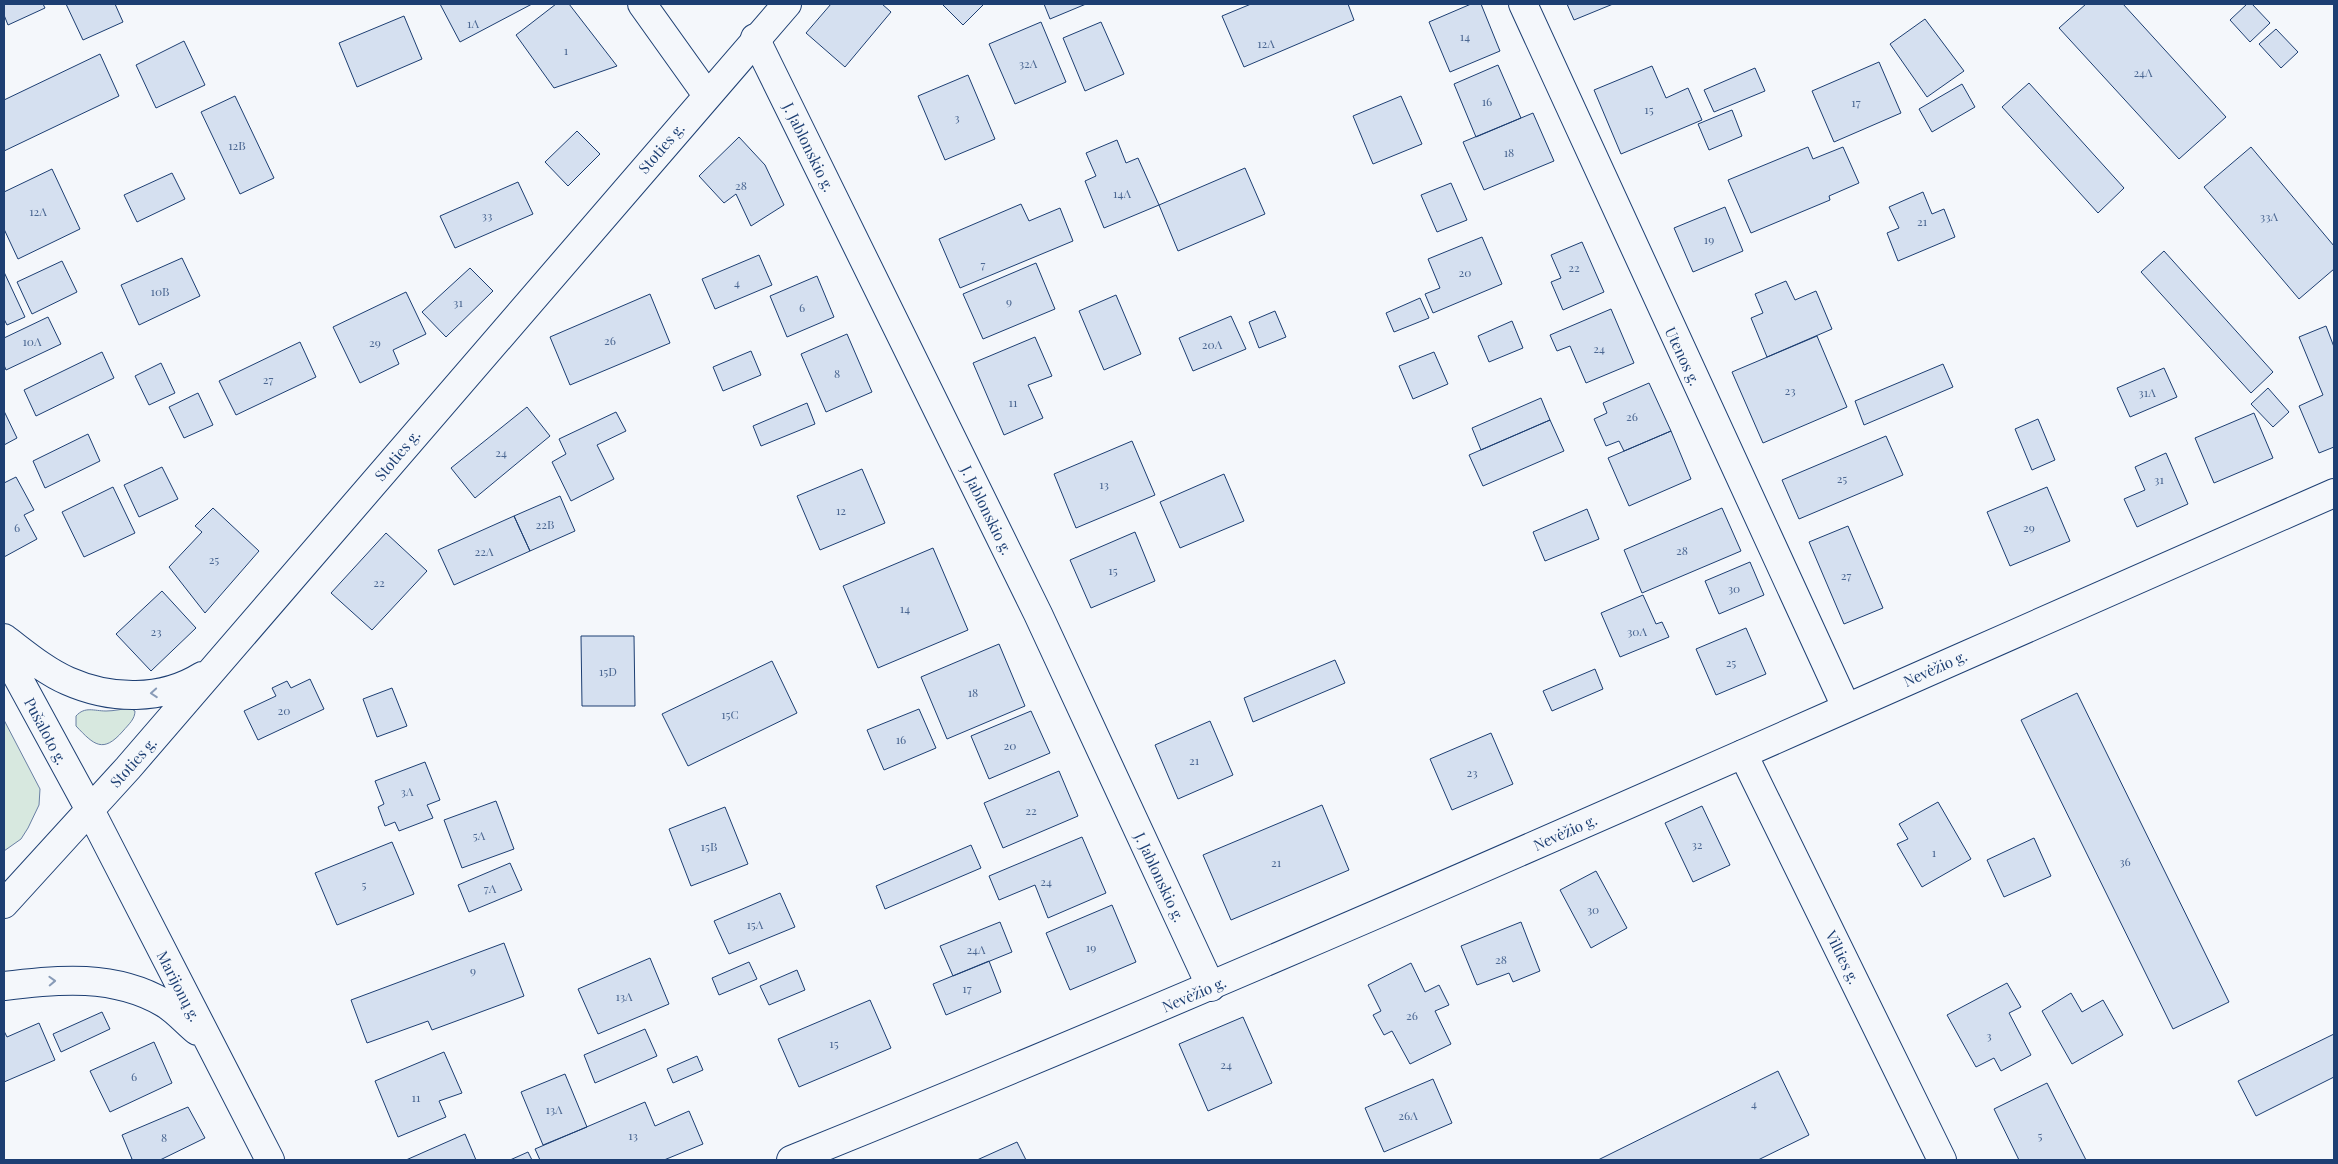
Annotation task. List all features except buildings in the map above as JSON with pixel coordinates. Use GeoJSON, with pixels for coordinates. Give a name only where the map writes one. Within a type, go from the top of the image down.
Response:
{"type":"FeatureCollection","features":[{"type":"Feature","properties":{"kind":"street"},"geometry":{"type":"LineString","coordinates":[[642,4],[707,94]]}},
{"type":"Feature","properties":{"kind":"street","name":"Stoties g."},"geometry":{"type":"LineString","coordinates":[[4,904],[214,669],[755,38],[787,4]]}},
{"type":"Feature","properties":{"kind":"street","name":"Utenos g."},"geometry":{"type":"LineString","coordinates":[[1523,4],[1846,707]]}},
{"type":"Feature","properties":{"kind":"street","name":"J. Jablonskio g."},"geometry":{"type":"LineString","coordinates":[[755,38],[1038,614],[1210,987]]}},
{"type":"Feature","properties":{"kind":"street","name":"Nevėžio g."},"geometry":{"type":"LineString","coordinates":[[791,1160],[1011,1071],[1210,987],[2334,493]]}},
{"type":"Feature","properties":{"kind":"street"},"geometry":{"type":"LineString","coordinates":[[4,638],[68,681],[101,692],[132,695],[165,693],[191,683],[214,669]]}},
{"type":"Feature","properties":{"kind":"street","name":"Pušaloto g."},"geometry":{"type":"LineString","coordinates":[[4,652],[90,810]]}},
{"type":"Feature","properties":{"kind":"street","name":"Vilties g."},"geometry":{"type":"LineString","coordinates":[[1743,754],[1942,1160]]}},
{"type":"Feature","properties":{"kind":"street","name":"Marijonų g."},"geometry":{"type":"LineString","coordinates":[[90,810],[270,1160]]}},
{"type":"Feature","properties":{"kind":"street"},"geometry":{"type":"LineString","coordinates":[[4,986],[38,982],[86,980],[132,988],[165,1004],[207,1040]]}},
{"type":"Feature","properties":{"kind":"shaded area"},"geometry":{"type":"Polygon","coordinates":[[[130,708],[135,711],[134,717],[116,738],[104,745],[88,738],[76,726],[76,716],[83,711],[109,711],[130,708]]]}},
{"type":"Feature","properties":{"kind":"shaded area"},"geometry":{"type":"Polygon","coordinates":[[[4,720],[40,789],[39,805],[28,828],[21,839],[4,851],[4,720]]]}}]}
